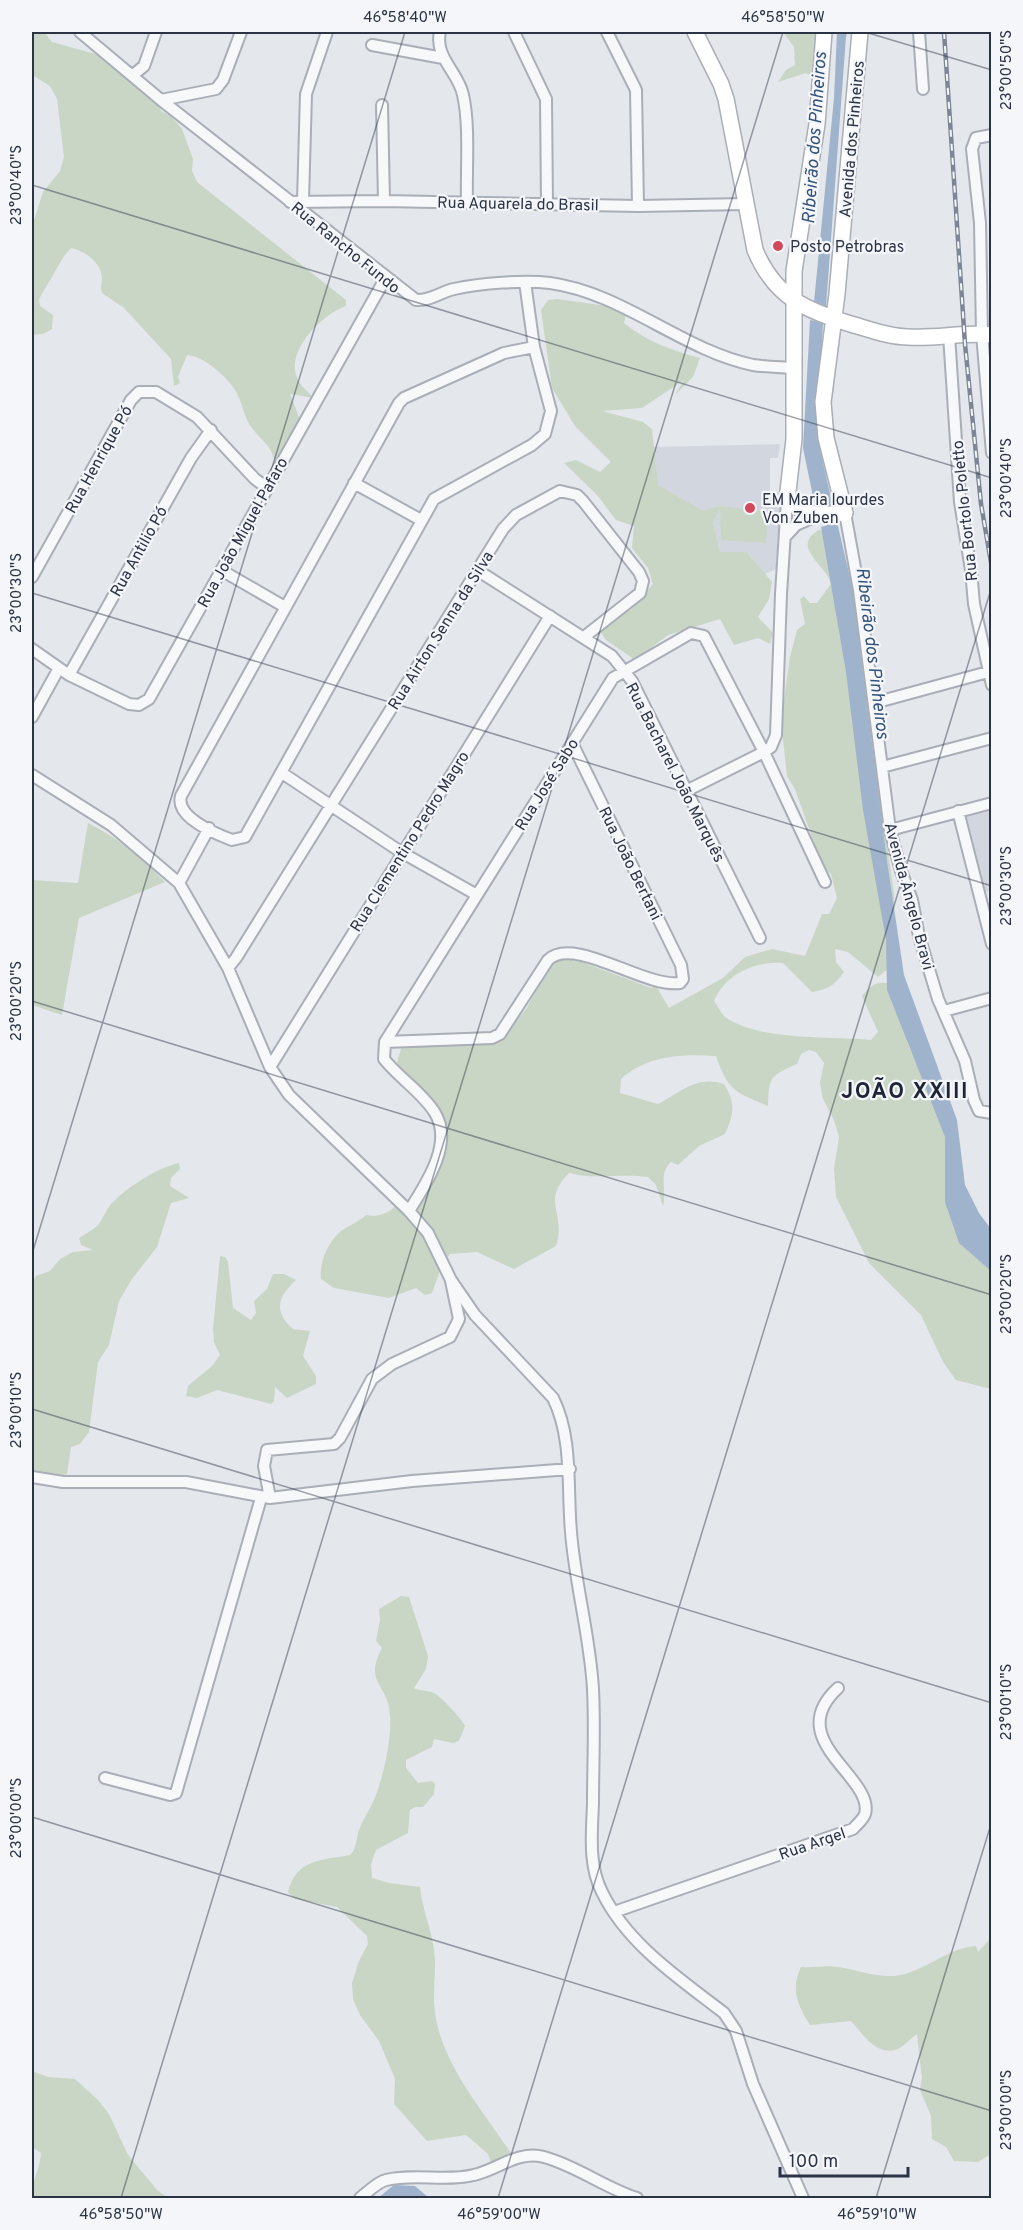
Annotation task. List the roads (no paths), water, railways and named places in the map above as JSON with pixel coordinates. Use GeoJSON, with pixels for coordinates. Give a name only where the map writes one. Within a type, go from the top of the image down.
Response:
{"type":"FeatureCollection","features":[{"type":"Feature","properties":{"kind":"street","name":"Rua Rancho Fundo"},"geometry":{"type":"LineString","coordinates":[[81,32],[161,100],[386,279],[416,300],[430,300],[455,288],[525,282],[571,288],[716,352],[753,365],[794,368]]}},
{"type":"Feature","properties":{"kind":"street"},"geometry":{"type":"LineString","coordinates":[[133,75],[144,66],[156,32]]}},
{"type":"Feature","properties":{"kind":"street"},"geometry":{"type":"LineString","coordinates":[[161,100],[216,89],[224,80],[241,32]]}},
{"type":"Feature","properties":{"kind":"street"},"geometry":{"type":"LineString","coordinates":[[303,201],[306,93],[327,32]]}},
{"type":"Feature","properties":{"kind":"street"},"geometry":{"type":"LineString","coordinates":[[440,32],[438,39],[444,58],[463,92],[467,202]]}},
{"type":"Feature","properties":{"kind":"street"},"geometry":{"type":"LineString","coordinates":[[514,32],[546,99],[547,204]]}},
{"type":"Feature","properties":{"kind":"street"},"geometry":{"type":"LineString","coordinates":[[607,32],[636,90],[638,206]]}},
{"type":"Feature","properties":{"kind":"street"},"geometry":{"type":"LineString","coordinates":[[695,32],[722,84],[755,250],[762,266],[778,287],[802,306],[829,317],[907,338],[987,335]]}},
{"type":"Feature","properties":{"kind":"street"},"geometry":{"type":"LineString","coordinates":[[686,791],[764,752],[771,747],[778,728],[781,594],[787,500],[794,439],[794,368],[802,306],[794,272],[817,124],[824,32]]}},
{"type":"Feature","properties":{"kind":"street","name":"Avenida dos Pinheiros"},"geometry":{"type":"LineString","coordinates":[[829,317],[860,32]]}},
{"type":"Feature","properties":{"kind":"street"},"geometry":{"type":"LineString","coordinates":[[919,32],[923,89]]}},
{"type":"Feature","properties":{"kind":"street"},"geometry":{"type":"LineString","coordinates":[[372,45],[444,58]]}},
{"type":"Feature","properties":{"kind":"street"},"geometry":{"type":"LineString","coordinates":[[382,105],[384,201]]}},
{"type":"Feature","properties":{"kind":"street"},"geometry":{"type":"LineString","coordinates":[[988,135],[976,138],[972,149],[980,223],[992,453]]}},
{"type":"Feature","properties":{"kind":"street","name":"Rua Aquarela do Brasil"},"geometry":{"type":"LineString","coordinates":[[290,202],[384,201],[638,206],[746,204]]}},
{"type":"Feature","properties":{"kind":"street"},"geometry":{"type":"LineString","coordinates":[[980,223],[992,224]]}},
{"type":"Feature","properties":{"kind":"street","name":"Rua João Miguel Pafaro"},"geometry":{"type":"LineString","coordinates":[[59,668],[129,704],[145,702],[386,279]]}},
{"type":"Feature","properties":{"kind":"street"},"geometry":{"type":"LineString","coordinates":[[525,282],[534,347],[551,411],[545,434],[532,445],[448,489],[434,499],[245,837],[232,840],[184,811],[181,796],[354,483],[404,398],[504,353],[534,347]]}},
{"type":"Feature","properties":{"kind":"street","name":"Avenida Ângelo Bravi"},"geometry":{"type":"LineString","coordinates":[[829,317],[824,420],[839,514],[859,590],[890,830],[912,900],[919,936],[938,999],[965,1061],[974,1100],[979,1111],[992,1113]]}},
{"type":"Feature","properties":{"kind":"street","name":"Rua Bortolo Poletto"},"geometry":{"type":"LineString","coordinates":[[949,335],[960,502],[974,604],[992,685]]}},
{"type":"Feature","properties":{"kind":"street","name":"Rua Henrique Pó"},"geometry":{"type":"LineString","coordinates":[[32,577],[134,395],[139,392],[156,393],[197,417],[255,479],[266,487]]}},
{"type":"Feature","properties":{"kind":"street","name":"Rua Antilio Pó"},"geometry":{"type":"LineString","coordinates":[[69,675],[191,458],[211,430]]}},
{"type":"Feature","properties":{"kind":"street"},"geometry":{"type":"LineString","coordinates":[[354,483],[421,520]]}},
{"type":"Feature","properties":{"kind":"street","name":"Rua Airton Senna da Silva"},"geometry":{"type":"LineString","coordinates":[[228,968],[503,528],[516,515],[560,491],[577,495],[639,572],[643,581],[640,593],[584,637]]}},
{"type":"Feature","properties":{"kind":"street"},"geometry":{"type":"LineString","coordinates":[[787,500],[801,510],[816,516]]}},
{"type":"Feature","properties":{"kind":"street"},"geometry":{"type":"LineString","coordinates":[[786,536],[796,525],[816,516],[839,514]]}},
{"type":"Feature","properties":{"kind":"street"},"geometry":{"type":"LineString","coordinates":[[221,570],[285,607]]}},
{"type":"Feature","properties":{"kind":"street","name":"Rua Bacharel João Marquês"},"geometry":{"type":"LineString","coordinates":[[477,570],[612,656],[632,681],[760,938]]}},
{"type":"Feature","properties":{"kind":"street","name":"Rua Clementino Pedro Magro"},"geometry":{"type":"LineString","coordinates":[[270,1067],[401,852],[550,616]]}},
{"type":"Feature","properties":{"kind":"street","name":"Rua José Sabo"},"geometry":{"type":"LineString","coordinates":[[385,1042],[605,688],[623,670],[691,633],[704,636],[764,752],[825,882]]}},
{"type":"Feature","properties":{"kind":"street"},"geometry":{"type":"LineString","coordinates":[[32,649],[59,668],[32,717]]}},
{"type":"Feature","properties":{"kind":"street"},"geometry":{"type":"LineString","coordinates":[[874,703],[988,672]]}},
{"type":"Feature","properties":{"kind":"street"},"geometry":{"type":"LineString","coordinates":[[882,767],[992,738]]}},
{"type":"Feature","properties":{"kind":"street","name":"Rua João Bertani"},"geometry":{"type":"LineString","coordinates":[[385,1042],[492,1038],[500,1034],[548,960],[558,953],[576,953],[662,984],[680,982],[684,975],[681,965],[572,743]]}},
{"type":"Feature","properties":{"kind":"street"},"geometry":{"type":"LineString","coordinates":[[282,773],[401,852],[477,895]]}},
{"type":"Feature","properties":{"kind":"street"},"geometry":{"type":"LineString","coordinates":[[32,775],[111,825],[179,883],[228,968],[270,1067],[289,1095],[409,1211],[428,1233],[451,1280],[475,1315],[553,1398],[559,1410],[570,1469],[568,1502],[574,1570],[593,1687],[593,1860],[602,1893],[614,1911],[658,1961],[724,2013],[731,2022],[753,2084],[803,2199]]}},
{"type":"Feature","properties":{"kind":"street"},"geometry":{"type":"LineString","coordinates":[[890,830],[992,803]]}},
{"type":"Feature","properties":{"kind":"street"},"geometry":{"type":"LineString","coordinates":[[958,811],[992,944]]}},
{"type":"Feature","properties":{"kind":"street"},"geometry":{"type":"LineString","coordinates":[[179,883],[209,828]]}},
{"type":"Feature","properties":{"kind":"street"},"geometry":{"type":"LineString","coordinates":[[980,901],[992,898]]}},
{"type":"Feature","properties":{"kind":"street"},"geometry":{"type":"LineString","coordinates":[[944,1011],[992,998]]}},
{"type":"Feature","properties":{"kind":"street"},"geometry":{"type":"LineString","coordinates":[[385,1042],[384,1059],[434,1112],[442,1130],[441,1144],[428,1180],[409,1211]]}},
{"type":"Feature","properties":{"kind":"street"},"geometry":{"type":"LineString","coordinates":[[105,1778],[170,1795],[176,1793],[265,1498],[264,1466],[267,1450],[334,1444],[340,1438],[372,1379],[393,1364],[450,1336],[459,1319],[451,1280]]}},
{"type":"Feature","properties":{"kind":"street"},"geometry":{"type":"LineString","coordinates":[[32,1477],[63,1482],[186,1482],[265,1498],[411,1481],[570,1469]]}},
{"type":"Feature","properties":{"kind":"street","name":"Rua Argel"},"geometry":{"type":"LineString","coordinates":[[614,1911],[853,1829],[865,1816],[866,1803],[824,1740],[818,1718],[826,1698],[838,1688]]}},
{"type":"Feature","properties":{"kind":"street"},"geometry":{"type":"LineString","coordinates":[[360,2199],[383,2180],[412,2177],[461,2177],[485,2172],[514,2158],[528,2157],[543,2157],[612,2191],[637,2199]]}},
{"type":"Feature","properties":{"kind":"water"},"geometry":{"type":"Polygon","coordinates":[[[837,32],[847,32],[826,307],[814,302],[834,98],[837,32]]]}},
{"type":"Feature","properties":{"kind":"water"},"geometry":{"type":"Polygon","coordinates":[[[810,320],[823,323],[817,435],[833,507],[816,511],[803,448],[810,320]]]}},
{"type":"Feature","properties":{"kind":"water"},"geometry":{"type":"Polygon","coordinates":[[[837,522],[852,586],[904,975],[957,1120],[965,1185],[979,1213],[991,1229],[991,1271],[959,1243],[945,1202],[945,1137],[887,990],[886,940],[863,810],[846,672],[821,527],[837,522]]]}},
{"type":"Feature","properties":{"kind":"water"},"geometry":{"type":"Polygon","coordinates":[[[394,2185],[415,2186],[429,2198],[378,2198],[394,2185]]]}},
{"type":"Feature","properties":{"kind":"railway"},"geometry":{"type":"LineString","coordinates":[[944,32],[965,344],[981,504],[992,568]]}},
{"type":"Feature","properties":{"kind":"place","name":"Posto Petrobras"},"geometry":{"type":"Point","coordinates":[778,246]}},
{"type":"Feature","properties":{"kind":"place","name":"EM Maria lourdes Von Zuben"},"geometry":{"type":"Point","coordinates":[750,508]}},
{"type":"Feature","properties":{"kind":"district","name":"JOÃO XXIII"},"geometry":{"type":"Point","coordinates":[905,1090]}},
{"type":"Feature","properties":{"kind":"water label","name":"Ribeirão dos Pinheiros"},"geometry":{"type":"Point","coordinates":[814,138]}},
{"type":"Feature","properties":{"kind":"water label","name":"Ribeirão dos Pinheiros"},"geometry":{"type":"Point","coordinates":[873,653]}}]}
